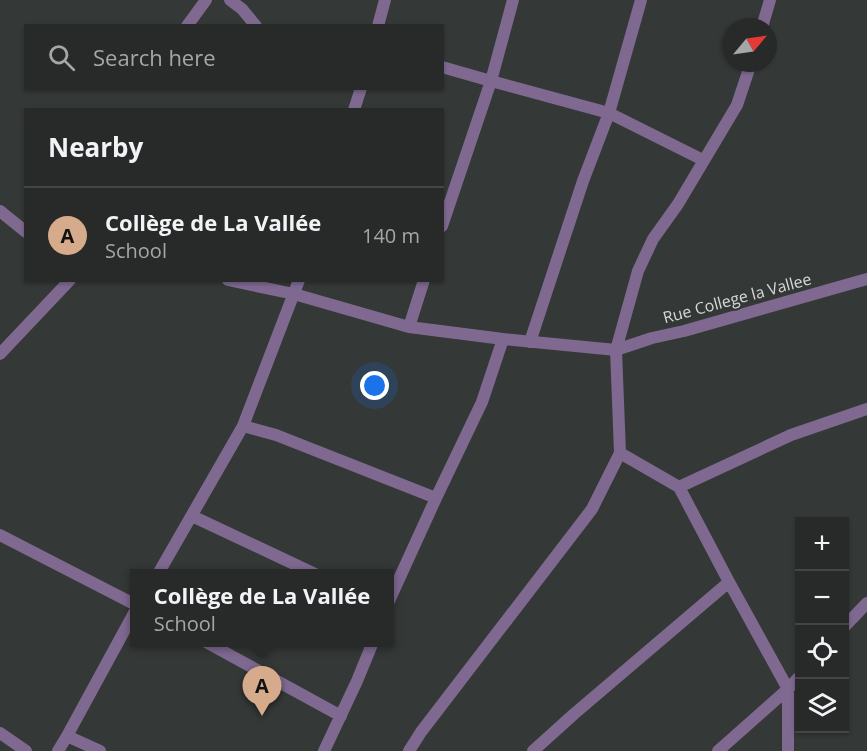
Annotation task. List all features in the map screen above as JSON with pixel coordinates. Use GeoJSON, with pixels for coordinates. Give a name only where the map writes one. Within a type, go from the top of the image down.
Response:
{"type":"FeatureCollection","features":[{"type":"Feature","properties":{"kind":"street"},"geometry":{"type":"LineString","coordinates":[[189,24],[206,0]]}},
{"type":"Feature","properties":{"kind":"street"},"geometry":{"type":"LineString","coordinates":[[230,0],[244,4],[255,24]]}},
{"type":"Feature","properties":{"kind":"street"},"geometry":{"type":"LineString","coordinates":[[379,24],[385,0]]}},
{"type":"Feature","properties":{"kind":"street"},"geometry":{"type":"LineString","coordinates":[[444,220],[491,81],[513,0]]}},
{"type":"Feature","properties":{"kind":"street"},"geometry":{"type":"LineString","coordinates":[[530,342],[583,181],[609,113],[641,0]]}},
{"type":"Feature","properties":{"kind":"street"},"geometry":{"type":"LineString","coordinates":[[765,18],[770,0]]}},
{"type":"Feature","properties":{"kind":"street"},"geometry":{"type":"LineString","coordinates":[[444,68],[609,113],[703,160]]}},
{"type":"Feature","properties":{"kind":"street"},"geometry":{"type":"LineString","coordinates":[[408,751],[592,509],[621,453],[616,350],[638,271],[653,239],[678,204],[737,105],[748,72]]}},
{"type":"Feature","properties":{"kind":"street"},"geometry":{"type":"LineString","coordinates":[[355,108],[360,90]]}},
{"type":"Feature","properties":{"kind":"street"},"geometry":{"type":"LineString","coordinates":[[0,211],[24,230]]}},
{"type":"Feature","properties":{"kind":"street","name":"Rue College la Vallee"},"geometry":{"type":"LineString","coordinates":[[616,350],[867,279]]}},
{"type":"Feature","properties":{"kind":"street"},"geometry":{"type":"LineString","coordinates":[[0,354],[68,282]]}},
{"type":"Feature","properties":{"kind":"street"},"geometry":{"type":"LineString","coordinates":[[237,282],[294,294],[409,327],[616,350]]}},
{"type":"Feature","properties":{"kind":"street"},"geometry":{"type":"LineString","coordinates":[[160,569],[243,426],[297,282]]}},
{"type":"Feature","properties":{"kind":"street"},"geometry":{"type":"LineString","coordinates":[[409,327],[423,282]]}},
{"type":"Feature","properties":{"kind":"street"},"geometry":{"type":"LineString","coordinates":[[394,592],[482,402],[503,339]]}},
{"type":"Feature","properties":{"kind":"street"},"geometry":{"type":"LineString","coordinates":[[679,487],[791,435],[867,409]]}},
{"type":"Feature","properties":{"kind":"street"},"geometry":{"type":"LineString","coordinates":[[243,426],[276,435],[436,498]]}},
{"type":"Feature","properties":{"kind":"street"},"geometry":{"type":"LineString","coordinates":[[621,453],[679,487],[788,689],[788,751]]}},
{"type":"Feature","properties":{"kind":"street"},"geometry":{"type":"LineString","coordinates":[[192,516],[306,569]]}},
{"type":"Feature","properties":{"kind":"street"},"geometry":{"type":"LineString","coordinates":[[0,535],[130,601]]}},
{"type":"Feature","properties":{"kind":"street"},"geometry":{"type":"LineString","coordinates":[[533,751],[729,582]]}},
{"type":"Feature","properties":{"kind":"street"},"geometry":{"type":"LineString","coordinates":[[846,625],[867,603]]}},
{"type":"Feature","properties":{"kind":"street"},"geometry":{"type":"LineString","coordinates":[[58,751],[130,622]]}},
{"type":"Feature","properties":{"kind":"street"},"geometry":{"type":"LineString","coordinates":[[215,647],[341,716]]}},
{"type":"Feature","properties":{"kind":"street"},"geometry":{"type":"LineString","coordinates":[[324,751],[371,647]]}},
{"type":"Feature","properties":{"kind":"street"},"geometry":{"type":"LineString","coordinates":[[718,751],[797,679]]}},
{"type":"Feature","properties":{"kind":"street"},"geometry":{"type":"LineString","coordinates":[[0,733],[26,751]]}},
{"type":"Feature","properties":{"kind":"street"},"geometry":{"type":"LineString","coordinates":[[67,736],[100,751]]}},
{"type":"Feature","properties":{"kind":"place","name":"Collège de La Vallée"},"geometry":{"type":"Point","coordinates":[262,716]}}]}
